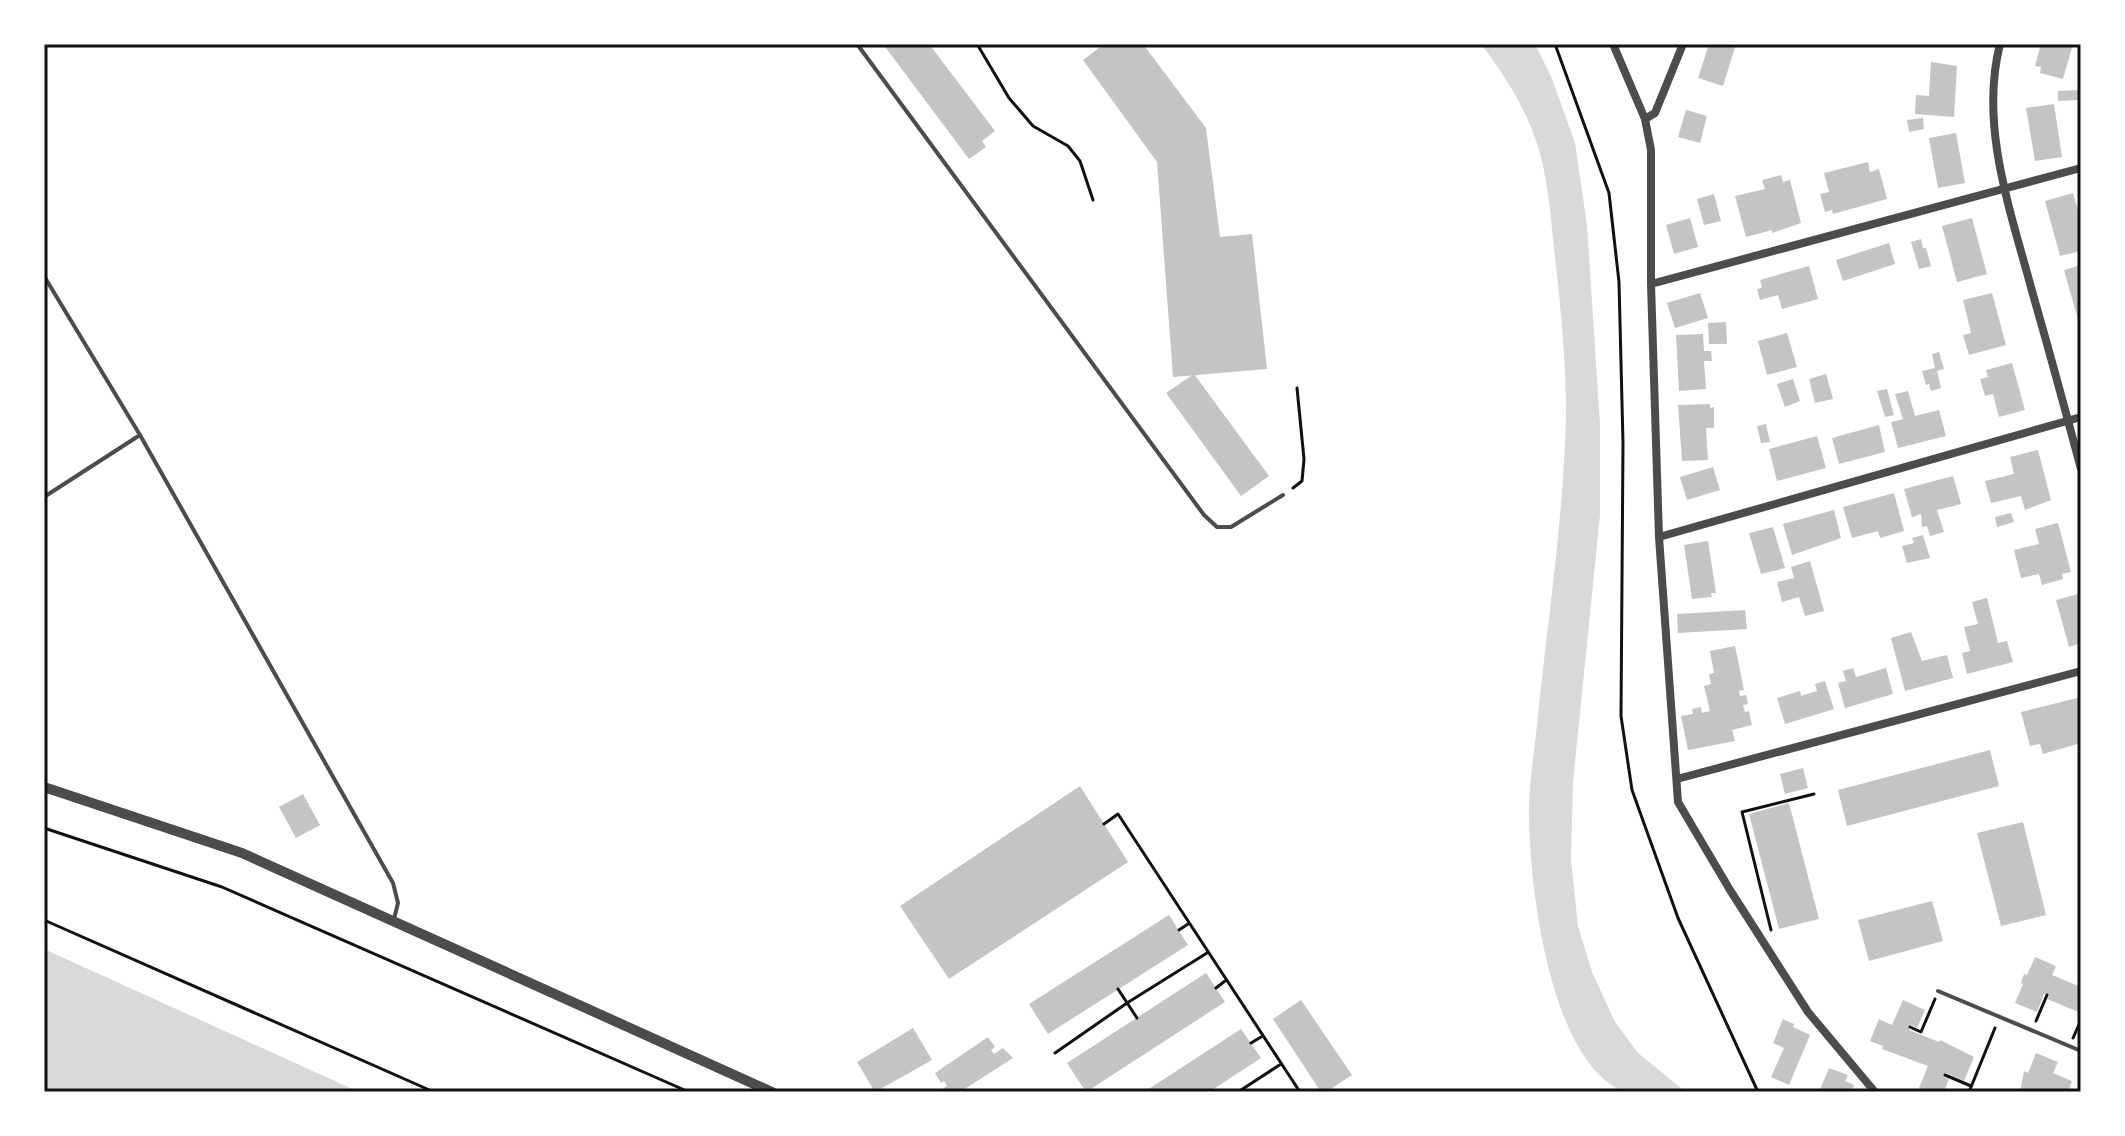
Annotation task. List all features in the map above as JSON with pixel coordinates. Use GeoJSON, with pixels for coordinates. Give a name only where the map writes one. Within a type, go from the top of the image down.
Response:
{"type":"FeatureCollection","features":[{"type":"Feature","properties":{"kind":"street"},"geometry":{"type":"LineString","coordinates":[[1613,44],[1645,119],[1651,150],[1651,284],[1659,537],[1680,808],[1808,1012],[1875,1092]]}},
{"type":"Feature","properties":{"kind":"street"},"geometry":{"type":"LineString","coordinates":[[1645,119],[1655,113],[1683,44]]}},
{"type":"Feature","properties":{"kind":"street"},"geometry":{"type":"LineString","coordinates":[[2000,44],[1996,62],[1995,133],[2004,189],[2081,469]]}},
{"type":"Feature","properties":{"kind":"street"},"geometry":{"type":"LineString","coordinates":[[1651,284],[2081,168]]}},
{"type":"Feature","properties":{"kind":"street"},"geometry":{"type":"LineString","coordinates":[[1659,537],[2081,417]]}},
{"type":"Feature","properties":{"kind":"street"},"geometry":{"type":"LineString","coordinates":[[1677,779],[2081,671]]}},
{"type":"Feature","properties":{"kind":"street"},"geometry":{"type":"LineString","coordinates":[[44,787],[242,853],[772,1092]]}},
{"type":"Feature","properties":{"kind":"lane"},"geometry":{"type":"LineString","coordinates":[[857,44],[1204,515],[1217,527],[1231,527],[1283,495]]}},
{"type":"Feature","properties":{"kind":"lane"},"geometry":{"type":"LineString","coordinates":[[44,276],[140,435],[393,883],[398,903],[393,923]]}},
{"type":"Feature","properties":{"kind":"lane"},"geometry":{"type":"LineString","coordinates":[[44,497],[140,435]]}},
{"type":"Feature","properties":{"kind":"lane"},"geometry":{"type":"LineString","coordinates":[[1938,991],[2081,1051]]}},
{"type":"Feature","properties":{"kind":"path"},"geometry":{"type":"LineString","coordinates":[[977,44],[1009,98],[1033,126],[1068,146],[1080,161],[1093,200]]}},
{"type":"Feature","properties":{"kind":"path"},"geometry":{"type":"LineString","coordinates":[[1555,44],[1609,193],[1619,282],[1623,443],[1621,716],[1632,790],[1678,918],[1758,1092]]}},
{"type":"Feature","properties":{"kind":"path"},"geometry":{"type":"LineString","coordinates":[[1283,495],[1302,481],[1304,459],[1297,388]]}},
{"type":"Feature","properties":{"kind":"path"},"geometry":{"type":"LineString","coordinates":[[1773,936],[1742,812],[1814,794]]}},
{"type":"Feature","properties":{"kind":"path"},"geometry":{"type":"LineString","coordinates":[[1104,824],[1118,814],[1300,1092]]}},
{"type":"Feature","properties":{"kind":"path"},"geometry":{"type":"LineString","coordinates":[[44,828],[222,887],[689,1092]]}},
{"type":"Feature","properties":{"kind":"path"},"geometry":{"type":"LineString","coordinates":[[44,920],[434,1092]]}},
{"type":"Feature","properties":{"kind":"path"},"geometry":{"type":"LineString","coordinates":[[1179,930],[1188,924]]}},
{"type":"Feature","properties":{"kind":"path"},"geometry":{"type":"LineString","coordinates":[[1055,1053],[1207,953]]}},
{"type":"Feature","properties":{"kind":"path"},"geometry":{"type":"LineString","coordinates":[[1216,988],[1225,981]]}},
{"type":"Feature","properties":{"kind":"path"},"geometry":{"type":"LineString","coordinates":[[1118,989],[1137,1018]]}},
{"type":"Feature","properties":{"kind":"path"},"geometry":{"type":"LineString","coordinates":[[1910,1027],[1921,1032],[1938,991]]}},
{"type":"Feature","properties":{"kind":"path"},"geometry":{"type":"LineString","coordinates":[[2032,1030],[2047,995]]}},
{"type":"Feature","properties":{"kind":"path"},"geometry":{"type":"LineString","coordinates":[[1969,1092],[2000,1017]]}},
{"type":"Feature","properties":{"kind":"path"},"geometry":{"type":"LineString","coordinates":[[2069,1046],[2081,1020]]}},
{"type":"Feature","properties":{"kind":"path"},"geometry":{"type":"LineString","coordinates":[[1251,1043],[1262,1036]]}},
{"type":"Feature","properties":{"kind":"path"},"geometry":{"type":"LineString","coordinates":[[1238,1092],[1281,1064]]}},
{"type":"Feature","properties":{"kind":"path"},"geometry":{"type":"LineString","coordinates":[[1945,1075],[1972,1086]]}},
{"type":"Feature","properties":{"kind":"shaded area"},"geometry":{"type":"Polygon","coordinates":[[[1481,44],[1535,44],[1551,76],[1575,143],[1587,225],[1600,424],[1600,515],[1573,782],[1571,859],[1578,926],[1592,972],[1615,1022],[1638,1053],[1686,1092],[1626,1092],[1595,1071],[1575,1041],[1559,1004],[1538,919],[1529,806],[1562,490],[1566,414],[1564,355],[1549,204],[1539,150],[1515,94],[1481,44]]]}},
{"type":"Feature","properties":{"kind":"shaded area"},"geometry":{"type":"Polygon","coordinates":[[[44,949],[359,1092],[44,1092],[44,949]]]}},
{"type":"Feature","properties":{"kind":"building"},"geometry":{"type":"Polygon","coordinates":[[[883,44],[929,44],[995,131],[982,141],[986,147],[969,159],[883,44]]]}},
{"type":"Feature","properties":{"kind":"building"},"geometry":{"type":"Polygon","coordinates":[[[1104,44],[1143,44],[1206,128],[1220,237],[1252,234],[1267,369],[1173,377],[1157,162],[1083,60],[1104,44]]]}},
{"type":"Feature","properties":{"kind":"building"},"geometry":{"type":"Polygon","coordinates":[[[1709,44],[1736,44],[1723,86],[1698,78],[1709,44]]]}},
{"type":"Feature","properties":{"kind":"building"},"geometry":{"type":"Polygon","coordinates":[[[2041,44],[2073,44],[2063,79],[2040,73],[2041,67],[2035,66],[2041,44]]]}},
{"type":"Feature","properties":{"kind":"building"},"geometry":{"type":"Polygon","coordinates":[[[1931,62],[1957,66],[1954,117],[1915,114],[1916,95],[1929,96],[1931,62]]]}},
{"type":"Feature","properties":{"kind":"building"},"geometry":{"type":"Polygon","coordinates":[[[2080,90],[2080,100],[2058,101],[2058,91],[2080,90]]]}},
{"type":"Feature","properties":{"kind":"building"},"geometry":{"type":"Polygon","coordinates":[[[2054,104],[2062,157],[2035,161],[2026,108],[2054,104]]]}},
{"type":"Feature","properties":{"kind":"building"},"geometry":{"type":"Polygon","coordinates":[[[1686,110],[1707,116],[1700,143],[1678,137],[1686,110]]]}},
{"type":"Feature","properties":{"kind":"building"},"geometry":{"type":"Polygon","coordinates":[[[1923,118],[1924,129],[1909,132],[1907,120],[1923,118]]]}},
{"type":"Feature","properties":{"kind":"building"},"geometry":{"type":"Polygon","coordinates":[[[1956,133],[1965,183],[1938,188],[1929,138],[1956,133]]]}},
{"type":"Feature","properties":{"kind":"building"},"geometry":{"type":"Polygon","coordinates":[[[1868,162],[1870,172],[1879,169],[1887,199],[1833,214],[1832,210],[1825,212],[1820,194],[1829,192],[1824,173],[1868,162]]]}},
{"type":"Feature","properties":{"kind":"building"},"geometry":{"type":"Polygon","coordinates":[[[1781,175],[1783,182],[1790,180],[1801,223],[1772,233],[1772,230],[1746,237],[1735,196],[1765,189],[1762,180],[1781,175]]]}},
{"type":"Feature","properties":{"kind":"building"},"geometry":{"type":"Polygon","coordinates":[[[2073,193],[2081,221],[2081,251],[2060,256],[2045,201],[2073,193]]]}},
{"type":"Feature","properties":{"kind":"building"},"geometry":{"type":"Polygon","coordinates":[[[1714,194],[1721,221],[1704,225],[1697,199],[1714,194]]]}},
{"type":"Feature","properties":{"kind":"building"},"geometry":{"type":"Polygon","coordinates":[[[1690,218],[1698,247],[1674,254],[1666,225],[1690,218]]]}},
{"type":"Feature","properties":{"kind":"building"},"geometry":{"type":"Polygon","coordinates":[[[1972,218],[1987,274],[1957,282],[1942,226],[1972,218]]]}},
{"type":"Feature","properties":{"kind":"building"},"geometry":{"type":"Polygon","coordinates":[[[1921,239],[1931,266],[1919,269],[1911,242],[1921,239]]]}},
{"type":"Feature","properties":{"kind":"building"},"geometry":{"type":"Polygon","coordinates":[[[1889,243],[1895,264],[1843,281],[1836,260],[1889,243]]]}},
{"type":"Feature","properties":{"kind":"building"},"geometry":{"type":"Polygon","coordinates":[[[2081,265],[2081,327],[2080,327],[2064,270],[2081,265]]]}},
{"type":"Feature","properties":{"kind":"building"},"geometry":{"type":"Polygon","coordinates":[[[1809,266],[1818,299],[1782,309],[1778,295],[1760,300],[1757,289],[1762,288],[1760,280],[1809,266]]]}},
{"type":"Feature","properties":{"kind":"building"},"geometry":{"type":"Polygon","coordinates":[[[1700,293],[1708,318],[1675,328],[1667,303],[1700,293]]]}},
{"type":"Feature","properties":{"kind":"building"},"geometry":{"type":"Polygon","coordinates":[[[1992,293],[2006,345],[1969,355],[1963,335],[1971,333],[1963,300],[1992,293]]]}},
{"type":"Feature","properties":{"kind":"building"},"geometry":{"type":"Polygon","coordinates":[[[1726,322],[1727,344],[1709,344],[1708,323],[1726,322]]]}},
{"type":"Feature","properties":{"kind":"building"},"geometry":{"type":"Polygon","coordinates":[[[1787,333],[1797,367],[1767,375],[1758,341],[1787,333]]]}},
{"type":"Feature","properties":{"kind":"building"},"geometry":{"type":"Polygon","coordinates":[[[1703,334],[1704,351],[1711,351],[1712,361],[1704,361],[1706,389],[1679,391],[1676,335],[1703,334]]]}},
{"type":"Feature","properties":{"kind":"building"},"geometry":{"type":"Polygon","coordinates":[[[1939,352],[1944,369],[1937,371],[1941,388],[1931,391],[1922,371],[1935,368],[1932,354],[1939,352]]]}},
{"type":"Feature","properties":{"kind":"building"},"geometry":{"type":"Polygon","coordinates":[[[2012,363],[2025,410],[1999,417],[1993,394],[1985,396],[1980,379],[1988,377],[1986,370],[2012,363]]]}},
{"type":"Feature","properties":{"kind":"building"},"geometry":{"type":"Polygon","coordinates":[[[1194,374],[1269,476],[1241,496],[1166,393],[1194,374]]]}},
{"type":"Feature","properties":{"kind":"building"},"geometry":{"type":"Polygon","coordinates":[[[1826,374],[1833,399],[1815,403],[1809,379],[1826,374]]]}},
{"type":"Feature","properties":{"kind":"building"},"geometry":{"type":"Polygon","coordinates":[[[1793,379],[1800,401],[1785,407],[1777,384],[1793,379]]]}},
{"type":"Feature","properties":{"kind":"building"},"geometry":{"type":"Polygon","coordinates":[[[1887,389],[1894,415],[1885,417],[1877,391],[1887,389]]]}},
{"type":"Feature","properties":{"kind":"building"},"geometry":{"type":"Polygon","coordinates":[[[1908,391],[1915,416],[1939,410],[1946,436],[1898,448],[1891,422],[1903,419],[1895,394],[1908,391]]]}},
{"type":"Feature","properties":{"kind":"building"},"geometry":{"type":"Polygon","coordinates":[[[1710,404],[1710,408],[1714,407],[1714,428],[1706,428],[1708,460],[1682,461],[1678,405],[1710,404]]]}},
{"type":"Feature","properties":{"kind":"building"},"geometry":{"type":"Polygon","coordinates":[[[1766,424],[1770,442],[1761,443],[1757,426],[1766,424]]]}},
{"type":"Feature","properties":{"kind":"building"},"geometry":{"type":"Polygon","coordinates":[[[1879,425],[1885,452],[1839,464],[1832,438],[1879,425]]]}},
{"type":"Feature","properties":{"kind":"building"},"geometry":{"type":"Polygon","coordinates":[[[1817,436],[1826,468],[1777,481],[1769,449],[1817,436]]]}},
{"type":"Feature","properties":{"kind":"building"},"geometry":{"type":"Polygon","coordinates":[[[2038,450],[2051,500],[2025,510],[2021,496],[1991,503],[1985,481],[2014,474],[2010,457],[2038,450]]]}},
{"type":"Feature","properties":{"kind":"building"},"geometry":{"type":"Polygon","coordinates":[[[1713,467],[1720,490],[1687,500],[1680,477],[1713,467]]]}},
{"type":"Feature","properties":{"kind":"building"},"geometry":{"type":"Polygon","coordinates":[[[1953,476],[1961,504],[1937,510],[1944,532],[1930,536],[1927,526],[1922,527],[1921,514],[1912,517],[1904,489],[1953,476]]]}},
{"type":"Feature","properties":{"kind":"building"},"geometry":{"type":"Polygon","coordinates":[[[1894,493],[1904,531],[1880,538],[1878,531],[1852,538],[1843,507],[1894,493]]]}},
{"type":"Feature","properties":{"kind":"building"},"geometry":{"type":"Polygon","coordinates":[[[1834,510],[1841,538],[1792,555],[1783,524],[1834,510]]]}},
{"type":"Feature","properties":{"kind":"building"},"geometry":{"type":"Polygon","coordinates":[[[2011,513],[2014,522],[1997,527],[1995,517],[2011,513]]]}},
{"type":"Feature","properties":{"kind":"building"},"geometry":{"type":"Polygon","coordinates":[[[2058,523],[2071,572],[2062,574],[2063,579],[2042,585],[2039,574],[2021,578],[2014,550],[2039,544],[2035,529],[2058,523]]]}},
{"type":"Feature","properties":{"kind":"building"},"geometry":{"type":"Polygon","coordinates":[[[1773,527],[1785,568],[1761,574],[1749,533],[1773,527]]]}},
{"type":"Feature","properties":{"kind":"building"},"geometry":{"type":"Polygon","coordinates":[[[1923,535],[1930,558],[1907,563],[1902,546],[1914,543],[1912,538],[1923,535]]]}},
{"type":"Feature","properties":{"kind":"building"},"geometry":{"type":"Polygon","coordinates":[[[1708,541],[1716,593],[1711,593],[1712,597],[1692,599],[1684,545],[1708,541]]]}},
{"type":"Feature","properties":{"kind":"building"},"geometry":{"type":"Polygon","coordinates":[[[1810,561],[1824,611],[1805,616],[1799,597],[1782,602],[1777,582],[1794,578],[1791,567],[1810,561]]]}},
{"type":"Feature","properties":{"kind":"building"},"geometry":{"type":"Polygon","coordinates":[[[2078,594],[2081,643],[2069,647],[2056,600],[2078,594]]]}},
{"type":"Feature","properties":{"kind":"building"},"geometry":{"type":"Polygon","coordinates":[[[1987,598],[1998,643],[2007,641],[2013,662],[1967,674],[1962,653],[1970,651],[1964,627],[1978,624],[1972,602],[1987,598]]]}},
{"type":"Feature","properties":{"kind":"building"},"geometry":{"type":"Polygon","coordinates":[[[1745,610],[1747,629],[1678,633],[1677,614],[1745,610]]]}},
{"type":"Feature","properties":{"kind":"building"},"geometry":{"type":"Polygon","coordinates":[[[1911,632],[1922,661],[1947,655],[1953,678],[1905,691],[1891,638],[1911,632]]]}},
{"type":"Feature","properties":{"kind":"building"},"geometry":{"type":"Polygon","coordinates":[[[1735,646],[1744,690],[1739,691],[1740,696],[1746,695],[1748,704],[1743,705],[1745,712],[1749,711],[1752,725],[1732,730],[1735,741],[1688,750],[1681,716],[1693,714],[1692,709],[1701,707],[1702,713],[1710,711],[1704,686],[1711,684],[1709,674],[1714,673],[1710,651],[1735,646]]]}},
{"type":"Feature","properties":{"kind":"building"},"geometry":{"type":"Polygon","coordinates":[[[1853,668],[1856,677],[1886,668],[1893,694],[1845,708],[1838,683],[1846,681],[1843,671],[1853,668]]]}},
{"type":"Feature","properties":{"kind":"building"},"geometry":{"type":"Polygon","coordinates":[[[1825,681],[1834,709],[1785,724],[1777,698],[1800,691],[1801,696],[1817,691],[1815,684],[1825,681]]]}},
{"type":"Feature","properties":{"kind":"building"},"geometry":{"type":"Polygon","coordinates":[[[2081,697],[2081,743],[2043,754],[2040,744],[2030,746],[2021,712],[2081,697]]]}},
{"type":"Feature","properties":{"kind":"building"},"geometry":{"type":"Polygon","coordinates":[[[1990,750],[1999,786],[1847,826],[1838,790],[1990,750]]]}},
{"type":"Feature","properties":{"kind":"building"},"geometry":{"type":"Polygon","coordinates":[[[1803,768],[1808,788],[1785,794],[1780,774],[1803,768]]]}},
{"type":"Feature","properties":{"kind":"building"},"geometry":{"type":"Polygon","coordinates":[[[1080,786],[1128,862],[949,979],[900,906],[1080,786]]]}},
{"type":"Feature","properties":{"kind":"building"},"geometry":{"type":"Polygon","coordinates":[[[303,794],[320,825],[296,838],[279,807],[303,794]]]}},
{"type":"Feature","properties":{"kind":"building"},"geometry":{"type":"Polygon","coordinates":[[[1789,803],[1819,919],[1779,929],[1749,814],[1789,803]]]}},
{"type":"Feature","properties":{"kind":"building"},"geometry":{"type":"Polygon","coordinates":[[[2023,822],[2046,915],[2001,926],[1977,833],[2023,822]]]}},
{"type":"Feature","properties":{"kind":"building"},"geometry":{"type":"Polygon","coordinates":[[[1932,901],[1943,941],[1869,961],[1858,920],[1932,901]]]}},
{"type":"Feature","properties":{"kind":"building"},"geometry":{"type":"Polygon","coordinates":[[[1169,915],[1188,945],[1048,1034],[1029,1004],[1169,915]]]}},
{"type":"Feature","properties":{"kind":"building"},"geometry":{"type":"Polygon","coordinates":[[[2035,957],[2056,966],[2052,975],[2081,987],[2081,1013],[2047,999],[2049,996],[2044,994],[2037,1012],[2015,1003],[2024,974],[2027,975],[2035,957]]]}},
{"type":"Feature","properties":{"kind":"building"},"geometry":{"type":"Polygon","coordinates":[[[1206,973],[1225,1002],[1086,1092],[1067,1063],[1206,973]]]}},
{"type":"Feature","properties":{"kind":"building"},"geometry":{"type":"Polygon","coordinates":[[[1301,1000],[1352,1075],[1326,1092],[1321,1092],[1273,1019],[1301,1000]]]}},
{"type":"Feature","properties":{"kind":"building"},"geometry":{"type":"Polygon","coordinates":[[[1903,1000],[1925,1010],[1917,1028],[1911,1025],[1909,1030],[1940,1040],[1974,1057],[1964,1081],[1946,1073],[1944,1077],[1949,1079],[1944,1092],[1927,1092],[1919,1088],[1928,1066],[1882,1049],[1883,1046],[1870,1041],[1879,1019],[1892,1025],[1903,1000]]]}},
{"type":"Feature","properties":{"kind":"building"},"geometry":{"type":"Polygon","coordinates":[[[1783,1019],[1810,1035],[1789,1085],[1771,1077],[1784,1048],[1773,1043],[1783,1019]]]}},
{"type":"Feature","properties":{"kind":"building"},"geometry":{"type":"Polygon","coordinates":[[[913,1028],[932,1060],[875,1092],[857,1062],[913,1028]]]}},
{"type":"Feature","properties":{"kind":"building"},"geometry":{"type":"Polygon","coordinates":[[[1241,1029],[1261,1058],[1209,1092],[1144,1092],[1241,1029]]]}},
{"type":"Feature","properties":{"kind":"building"},"geometry":{"type":"Polygon","coordinates":[[[988,1037],[995,1047],[991,1050],[994,1054],[1003,1048],[1013,1058],[960,1092],[937,1092],[947,1086],[935,1073],[988,1037]]]}},
{"type":"Feature","properties":{"kind":"building"},"geometry":{"type":"Polygon","coordinates":[[[2036,1053],[2058,1062],[2053,1073],[2072,1081],[2068,1092],[2020,1092],[2024,1071],[2028,1073],[2036,1053]]]}},
{"type":"Feature","properties":{"kind":"building"},"geometry":{"type":"Polygon","coordinates":[[[1829,1068],[1848,1075],[1845,1081],[1854,1085],[1852,1092],[1819,1092],[1829,1068]]]}}]}
